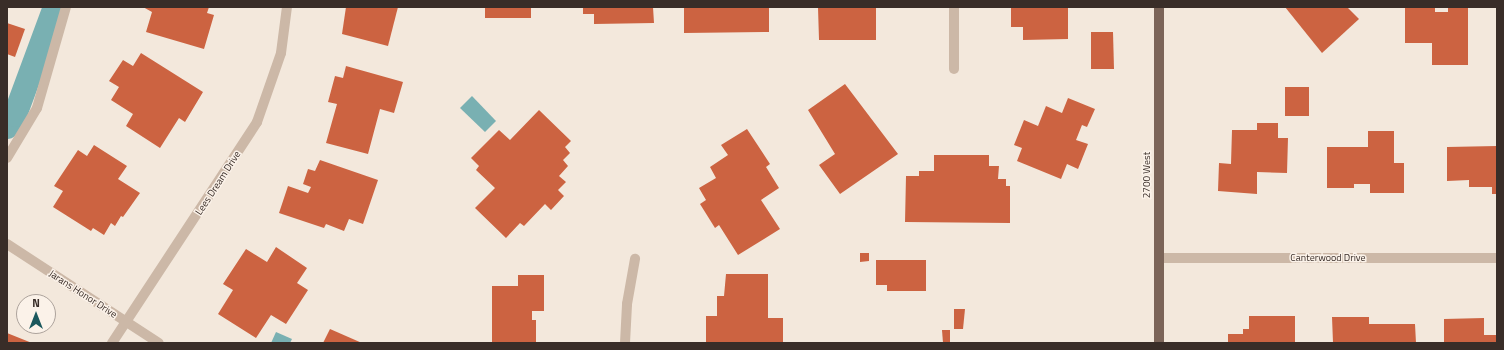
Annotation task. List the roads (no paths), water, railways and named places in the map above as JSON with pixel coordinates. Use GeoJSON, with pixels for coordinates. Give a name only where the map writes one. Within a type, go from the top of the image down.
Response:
{"type":"FeatureCollection","features":[{"type":"Feature","properties":{"kind":"main road","name":"2700 West"},"geometry":{"type":"LineString","coordinates":[[1159,7],[1159,343]]}},
{"type":"Feature","properties":{"kind":"street"},"geometry":{"type":"LineString","coordinates":[[7,158],[37,108],[66,7]]}},
{"type":"Feature","properties":{"kind":"street","name":"Lees Dream Drive"},"geometry":{"type":"LineString","coordinates":[[112,343],[256,122],[279,59],[287,7]]}},
{"type":"Feature","properties":{"kind":"street"},"geometry":{"type":"LineString","coordinates":[[954,7],[954,69]]}},
{"type":"Feature","properties":{"kind":"street","name":"Jarans Honor Drive"},"geometry":{"type":"LineString","coordinates":[[7,244],[159,343]]}},
{"type":"Feature","properties":{"kind":"street","name":"Canterwood Drive"},"geometry":{"type":"LineString","coordinates":[[1159,258],[1497,258]]}},
{"type":"Feature","properties":{"kind":"street"},"geometry":{"type":"LineString","coordinates":[[626,343],[627,304],[635,259]]}},
{"type":"Feature","properties":{"kind":"water"},"geometry":{"type":"Polygon","coordinates":[[[472,96],[496,121],[485,132],[460,108],[472,96]]]}},
{"type":"Feature","properties":{"kind":"water"},"geometry":{"type":"Polygon","coordinates":[[[276,332],[292,339],[290,343],[271,343],[276,332]]]}},
{"type":"Feature","properties":{"kind":"waterway"},"geometry":{"type":"LineString","coordinates":[[7,127],[15,115],[55,7]]}}]}
